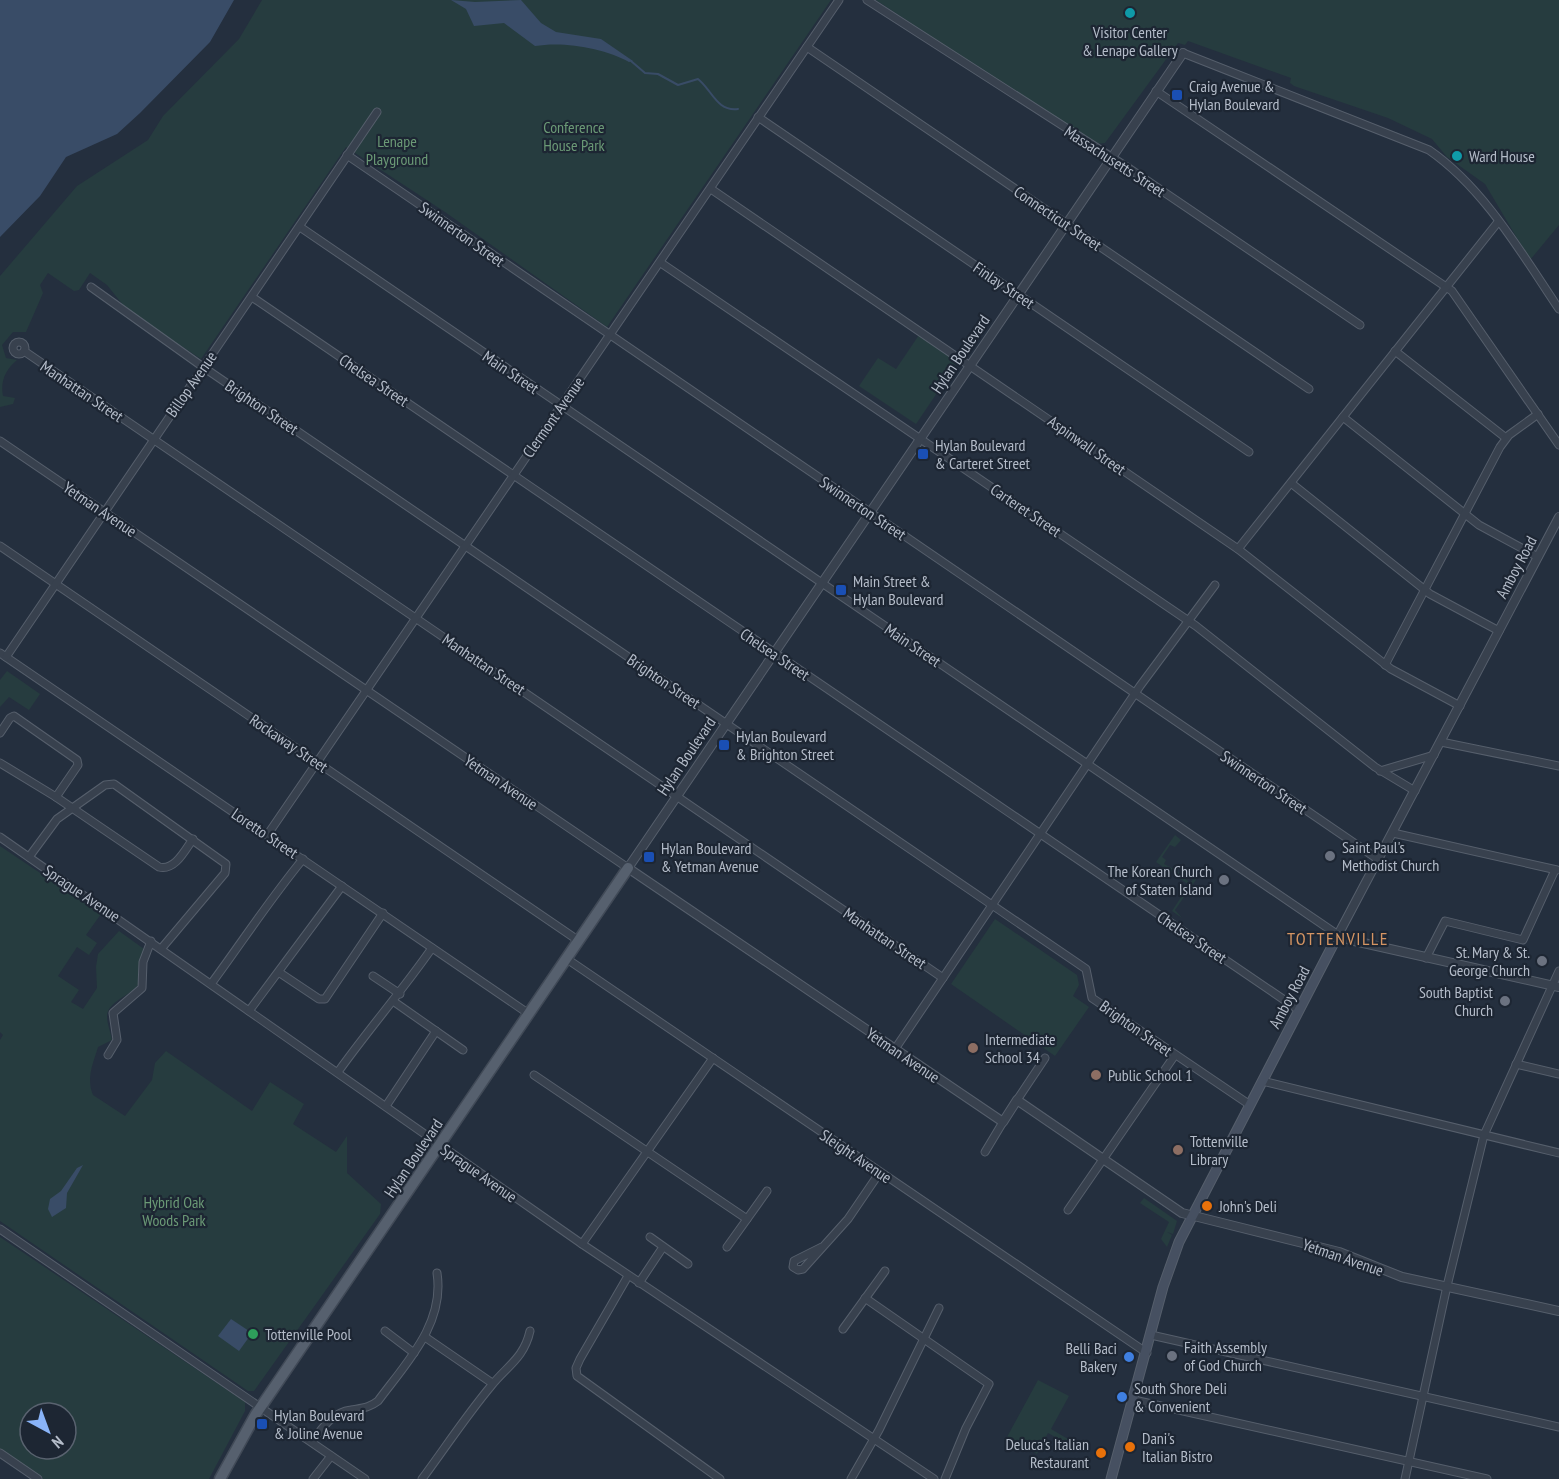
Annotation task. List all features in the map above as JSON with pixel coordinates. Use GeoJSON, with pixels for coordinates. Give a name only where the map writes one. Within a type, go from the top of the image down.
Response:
{"type":"FeatureCollection","features":[{"type":"Feature","properties":{"kind":"main road","name":"Hylan Boulevard"},"geometry":{"type":"LineString","coordinates":[[220,1479],[261,1407],[628,868]]}},
{"type":"Feature","properties":{"kind":"main road","name":"Amboy Road"},"geometry":{"type":"LineString","coordinates":[[1111,1479],[1170,1264],[1192,1216],[1338,935]]}},
{"type":"Feature","properties":{"kind":"street","name":"Clermont Avenue"},"geometry":{"type":"LineString","coordinates":[[268,834],[839,0]]}},
{"type":"Feature","properties":{"kind":"street","name":"Massachusetts Street"},"geometry":{"type":"LineString","coordinates":[[867,0],[1065,128],[1360,325]]}},
{"type":"Feature","properties":{"kind":"street","name":"Connecticut Street"},"geometry":{"type":"LineString","coordinates":[[807,47],[1309,389]]}},
{"type":"Feature","properties":{"kind":"street","name":"Hylan Boulevard"},"geometry":{"type":"LineString","coordinates":[[628,868],[1183,53]]}},
{"type":"Feature","properties":{"kind":"street"},"geometry":{"type":"LineString","coordinates":[[1183,53],[1423,146],[1465,182],[1556,298],[1559,309]]}},
{"type":"Feature","properties":{"kind":"street"},"geometry":{"type":"LineString","coordinates":[[1156,91],[1446,287],[1460,301],[1559,445]]}},
{"type":"Feature","properties":{"kind":"street","name":"Billop Avenue"},"geometry":{"type":"LineString","coordinates":[[3,655],[56,584],[377,112]]}},
{"type":"Feature","properties":{"kind":"street","name":"Finlay Street"},"geometry":{"type":"LineString","coordinates":[[758,117],[1249,452]]}},
{"type":"Feature","properties":{"kind":"street","name":"Swinnerton Street"},"geometry":{"type":"LineString","coordinates":[[347,155],[1379,860]]}},
{"type":"Feature","properties":{"kind":"street","name":"Aspinwall Street"},"geometry":{"type":"LineString","coordinates":[[711,189],[1238,549],[1385,665],[1460,706]]}},
{"type":"Feature","properties":{"kind":"street"},"geometry":{"type":"LineString","coordinates":[[1238,549],[1498,222]]}},
{"type":"Feature","properties":{"kind":"street","name":"Main Street"},"geometry":{"type":"LineString","coordinates":[[300,227],[1338,935],[1350,940],[1556,987]]}},
{"type":"Feature","properties":{"kind":"street","name":"Carteret Street"},"geometry":{"type":"LineString","coordinates":[[661,263],[1187,621],[1380,771],[1415,791]]}},
{"type":"Feature","properties":{"kind":"street","name":"Brighton Street"},"geometry":{"type":"LineString","coordinates":[[91,287],[203,367],[1086,969],[1092,998],[1250,1105]]}},
{"type":"Feature","properties":{"kind":"street","name":"Chelsea Street"},"geometry":{"type":"LineString","coordinates":[[252,297],[1299,1010]]}},
{"type":"Feature","properties":{"kind":"street","name":"Manhattan Street"},"geometry":{"type":"LineString","coordinates":[[24,351],[943,978]]}},
{"type":"Feature","properties":{"kind":"street"},"geometry":{"type":"LineString","coordinates":[[1395,351],[1506,438]]}},
{"type":"Feature","properties":{"kind":"street"},"geometry":{"type":"LineString","coordinates":[[1385,665],[1506,438],[1538,414]]}},
{"type":"Feature","properties":{"kind":"street"},"geometry":{"type":"LineString","coordinates":[[1342,417],[1464,513],[1488,530],[1538,557]]}},
{"type":"Feature","properties":{"kind":"street","name":"Yetman Avenue"},"geometry":{"type":"LineString","coordinates":[[0,441],[1003,1122]]}},
{"type":"Feature","properties":{"kind":"street"},"geometry":{"type":"LineString","coordinates":[[1291,483],[1424,590],[1499,631]]}},
{"type":"Feature","properties":{"kind":"street","name":"Amboy Road"},"geometry":{"type":"LineString","coordinates":[[1338,935],[1559,517]]}},
{"type":"Feature","properties":{"kind":"street","name":"Rockaway Street"},"geometry":{"type":"LineString","coordinates":[[0,546],[579,940]]}},
{"type":"Feature","properties":{"kind":"street"},"geometry":{"type":"LineString","coordinates":[[895,1049],[1135,693],[1215,585]]}},
{"type":"Feature","properties":{"kind":"street","name":"Loretto Street"},"geometry":{"type":"LineString","coordinates":[[3,655],[529,1014]]}},
{"type":"Feature","properties":{"kind":"street"},"geometry":{"type":"LineString","coordinates":[[0,733],[14,716],[77,760],[78,765],[56,796]]}},
{"type":"Feature","properties":{"kind":"street"},"geometry":{"type":"LineString","coordinates":[[1441,742],[1559,766]]}},
{"type":"Feature","properties":{"kind":"street"},"geometry":{"type":"LineString","coordinates":[[1380,771],[1434,755]]}},
{"type":"Feature","properties":{"kind":"street"},"geometry":{"type":"LineString","coordinates":[[0,763],[56,796],[164,868],[175,863],[193,839]]}},
{"type":"Feature","properties":{"kind":"street"},"geometry":{"type":"LineString","coordinates":[[29,857],[57,819],[105,785],[112,783],[193,839],[224,862],[226,870],[161,949]]}},
{"type":"Feature","properties":{"kind":"street"},"geometry":{"type":"LineString","coordinates":[[1393,833],[1557,870],[1523,940],[1445,921],[1426,958]]}},
{"type":"Feature","properties":{"kind":"street","name":"Sprague Avenue"},"geometry":{"type":"LineString","coordinates":[[0,837],[628,1276],[934,1479]]}},
{"type":"Feature","properties":{"kind":"street"},"geometry":{"type":"LineString","coordinates":[[211,984],[264,914],[272,898],[303,859]]}},
{"type":"Feature","properties":{"kind":"street"},"geometry":{"type":"LineString","coordinates":[[249,1011],[280,973],[342,886]]}},
{"type":"Feature","properties":{"kind":"street"},"geometry":{"type":"LineString","coordinates":[[280,973],[323,1000],[383,913]]}},
{"type":"Feature","properties":{"kind":"street"},"geometry":{"type":"LineString","coordinates":[[108,1055],[117,1040],[113,1013],[142,988],[143,962],[151,941]]}},
{"type":"Feature","properties":{"kind":"street"},"geometry":{"type":"LineString","coordinates":[[338,1072],[375,1020],[400,994],[432,948]]}},
{"type":"Feature","properties":{"kind":"street","name":"Sleight Avenue"},"geometry":{"type":"LineString","coordinates":[[567,959],[1147,1353]]}},
{"type":"Feature","properties":{"kind":"street"},"geometry":{"type":"LineString","coordinates":[[1405,1479],[1447,1286],[1484,1135],[1516,1064],[1556,987],[1559,971]]}},
{"type":"Feature","properties":{"kind":"street"},"geometry":{"type":"LineString","coordinates":[[373,976],[400,994]]}},
{"type":"Feature","properties":{"kind":"street"},"geometry":{"type":"LineString","coordinates":[[393,1001],[463,1050]]}},
{"type":"Feature","properties":{"kind":"street"},"geometry":{"type":"LineString","coordinates":[[386,1106],[436,1031]]}},
{"type":"Feature","properties":{"kind":"street"},"geometry":{"type":"LineString","coordinates":[[1068,1210],[1175,1055]]}},
{"type":"Feature","properties":{"kind":"street"},"geometry":{"type":"LineString","coordinates":[[582,1244],[713,1058]]}},
{"type":"Feature","properties":{"kind":"street"},"geometry":{"type":"LineString","coordinates":[[985,1152],[1045,1058]]}},
{"type":"Feature","properties":{"kind":"street"},"geometry":{"type":"LineString","coordinates":[[1516,1064],[1559,1074]]}},
{"type":"Feature","properties":{"kind":"street"},"geometry":{"type":"LineString","coordinates":[[534,1075],[747,1219]]}},
{"type":"Feature","properties":{"kind":"street"},"geometry":{"type":"LineString","coordinates":[[1262,1081],[1559,1153]]}},
{"type":"Feature","properties":{"kind":"street","name":"Yetman Avenue"},"geometry":{"type":"LineString","coordinates":[[1017,1100],[1178,1210],[1192,1216],[1316,1246],[1395,1275],[1559,1311]]}},
{"type":"Feature","properties":{"kind":"street"},"geometry":{"type":"LineString","coordinates":[[822,1247],[852,1213],[880,1172]]}},
{"type":"Feature","properties":{"kind":"street"},"geometry":{"type":"LineString","coordinates":[[727,1247],[767,1191]]}},
{"type":"Feature","properties":{"kind":"street"},"geometry":{"type":"LineString","coordinates":[[0,1229],[365,1479]]}},
{"type":"Feature","properties":{"kind":"street"},"geometry":{"type":"LineString","coordinates":[[650,1237],[688,1264]]}},
{"type":"Feature","properties":{"kind":"street"},"geometry":{"type":"LineString","coordinates":[[639,1283],[663,1246]]}},
{"type":"Feature","properties":{"kind":"street"},"geometry":{"type":"LineString","coordinates":[[843,1329],[885,1271]]}},
{"type":"Feature","properties":{"kind":"street"},"geometry":{"type":"LineString","coordinates":[[312,1442],[325,1425],[339,1414],[368,1407],[378,1401],[414,1353],[424,1337],[437,1304],[436,1273]]}},
{"type":"Feature","properties":{"kind":"street"},"geometry":{"type":"LineString","coordinates":[[628,1276],[580,1359],[576,1368],[578,1376],[720,1479]]}},
{"type":"Feature","properties":{"kind":"street"},"geometry":{"type":"LineString","coordinates":[[865,1298],[989,1384],[966,1428],[945,1479]]}},
{"type":"Feature","properties":{"kind":"street"},"geometry":{"type":"LineString","coordinates":[[851,1479],[875,1439],[939,1308]]}},
{"type":"Feature","properties":{"kind":"street"},"geometry":{"type":"LineString","coordinates":[[422,1479],[492,1383],[520,1356],[527,1345],[530,1331]]}},
{"type":"Feature","properties":{"kind":"street"},"geometry":{"type":"LineString","coordinates":[[386,1332],[414,1353]]}},
{"type":"Feature","properties":{"kind":"street"},"geometry":{"type":"LineString","coordinates":[[1151,1335],[1559,1427]]}},
{"type":"Feature","properties":{"kind":"street"},"geometry":{"type":"LineString","coordinates":[[424,1337],[492,1383]]}},
{"type":"Feature","properties":{"kind":"street"},"geometry":{"type":"LineString","coordinates":[[1134,1400],[1487,1479]]}},
{"type":"Feature","properties":{"kind":"street"},"geometry":{"type":"LineString","coordinates":[[0,1453],[38,1479]]}},
{"type":"Feature","properties":{"kind":"street"},"geometry":{"type":"LineString","coordinates":[[313,1479],[331,1456]]}},
{"type":"Feature","properties":{"kind":"green space","name":"Conference House Park"},"geometry":{"type":"Polygon","coordinates":[[[262,0],[831,0],[607,327],[445,212],[346,147],[201,359],[127,310],[107,285],[90,273],[79,290],[74,291],[48,273],[40,285],[43,293],[26,332],[13,332],[2,345],[6,358],[17,360],[7,371],[2,385],[3,396],[15,398],[13,404],[0,407],[0,276],[77,186],[148,140],[163,116],[239,39],[262,0]]]}},
{"type":"Feature","properties":{"kind":"green space"},"geometry":{"type":"Polygon","coordinates":[[[876,0],[1559,0],[1559,225],[1530,260],[1485,184],[1447,157],[1432,139],[1388,118],[1294,86],[1290,83],[1291,78],[1188,41],[1185,45],[1178,43],[1105,143],[1094,144],[876,0]]]}},
{"type":"Feature","properties":{"kind":"green space"},"geometry":{"type":"Polygon","coordinates":[[[919,335],[958,362],[916,424],[859,386],[878,358],[896,369],[919,335]]]}},
{"type":"Feature","properties":{"kind":"green space"},"geometry":{"type":"Polygon","coordinates":[[[7,671],[40,694],[29,710],[9,697],[0,707],[0,680],[7,671]]]}},
{"type":"Feature","properties":{"kind":"green space"},"geometry":{"type":"Polygon","coordinates":[[[1175,835],[1181,840],[1175,847],[1170,845],[1162,857],[1166,860],[1164,864],[1176,870],[1190,883],[1198,873],[1200,874],[1175,910],[1182,918],[1172,911],[1189,885],[1156,862],[1175,835]]]}},
{"type":"Feature","properties":{"kind":"green space","name":"Hybrid Oak Woods Park"},"geometry":{"type":"Polygon","coordinates":[[[0,846],[101,914],[86,935],[97,943],[89,955],[77,947],[58,976],[79,990],[71,1002],[83,1009],[97,988],[98,954],[119,931],[144,949],[138,985],[115,1002],[108,1011],[107,1019],[112,1040],[98,1047],[90,1077],[93,1095],[125,1116],[152,1080],[155,1063],[166,1051],[252,1111],[270,1082],[304,1104],[293,1124],[336,1152],[347,1136],[347,1173],[381,1204],[380,1214],[254,1391],[248,1391],[0,1221],[0,1040],[3,1035],[0,1032],[0,846]]]}},
{"type":"Feature","properties":{"kind":"green space"},"geometry":{"type":"Polygon","coordinates":[[[995,919],[1077,975],[1079,985],[1073,996],[1089,1007],[1055,1056],[951,984],[995,919]]]}},
{"type":"Feature","properties":{"kind":"green space"},"geometry":{"type":"Polygon","coordinates":[[[1144,1198],[1177,1221],[1173,1234],[1167,1232],[1172,1235],[1167,1247],[1161,1239],[1169,1222],[1140,1203],[1144,1198]]]}},
{"type":"Feature","properties":{"kind":"green space"},"geometry":{"type":"Polygon","coordinates":[[[0,1237],[245,1402],[245,1411],[209,1479],[43,1479],[0,1450],[0,1237]]]}},
{"type":"Feature","properties":{"kind":"green space"},"geometry":{"type":"Polygon","coordinates":[[[1038,1380],[1069,1396],[1051,1429],[1068,1439],[1066,1443],[1048,1433],[1037,1454],[1007,1437],[1038,1380]]]}},
{"type":"Feature","properties":{"kind":"water"},"geometry":{"type":"Polygon","coordinates":[[[0,0],[234,0],[210,42],[140,113],[117,134],[66,157],[40,196],[0,237],[0,0]]]}},
{"type":"Feature","properties":{"kind":"water"},"geometry":{"type":"Polygon","coordinates":[[[451,0],[475,2],[521,0],[541,23],[556,32],[601,39],[633,61],[629,62],[596,49],[571,45],[535,46],[504,23],[474,26],[466,9],[451,0]]]}},
{"type":"Feature","properties":{"kind":"water"},"geometry":{"type":"Polygon","coordinates":[[[83,1165],[67,1193],[66,1208],[52,1217],[48,1209],[50,1199],[61,1191],[77,1168],[83,1165]]]}},
{"type":"Feature","properties":{"kind":"water"},"geometry":{"type":"Polygon","coordinates":[[[231,1319],[252,1333],[239,1351],[218,1336],[231,1319]]]}},
{"type":"Feature","properties":{"kind":"waterway"},"geometry":{"type":"LineString","coordinates":[[631,61],[645,73],[658,74],[678,85],[698,79],[720,104],[731,109],[738,109]]}},
{"type":"Feature","properties":{"kind":"place","name":"Visitor Center & Lenape Gallery"},"geometry":{"type":"Point","coordinates":[1130,13]}},
{"type":"Feature","properties":{"kind":"place","name":"Craig Avenue & Hylan Boulevard"},"geometry":{"type":"Point","coordinates":[1177,95]}},
{"type":"Feature","properties":{"kind":"place","name":"Ward House"},"geometry":{"type":"Point","coordinates":[1457,156]}},
{"type":"Feature","properties":{"kind":"place","name":"Hylan Boulevard & Carteret Street"},"geometry":{"type":"Point","coordinates":[923,454]}},
{"type":"Feature","properties":{"kind":"place","name":"Main Street & Hylan Boulevard"},"geometry":{"type":"Point","coordinates":[841,590]}},
{"type":"Feature","properties":{"kind":"place","name":"Hylan Boulevard & Brighton Street"},"geometry":{"type":"Point","coordinates":[724,745]}},
{"type":"Feature","properties":{"kind":"place","name":"Saint Paul's Methodist Church"},"geometry":{"type":"Point","coordinates":[1330,856]}},
{"type":"Feature","properties":{"kind":"place","name":"Hylan Boulevard & Yetman Avenue"},"geometry":{"type":"Point","coordinates":[649,857]}},
{"type":"Feature","properties":{"kind":"place","name":"The Korean Church of Staten Island"},"geometry":{"type":"Point","coordinates":[1224,880]}},
{"type":"Feature","properties":{"kind":"place","name":"St. Mary & St. George Church"},"geometry":{"type":"Point","coordinates":[1542,961]}},
{"type":"Feature","properties":{"kind":"place","name":"South Baptist Church"},"geometry":{"type":"Point","coordinates":[1505,1001]}},
{"type":"Feature","properties":{"kind":"place","name":"Intermediate School 34"},"geometry":{"type":"Point","coordinates":[973,1048]}},
{"type":"Feature","properties":{"kind":"place","name":"Public School 1"},"geometry":{"type":"Point","coordinates":[1096,1075]}},
{"type":"Feature","properties":{"kind":"place","name":"Tottenville Library"},"geometry":{"type":"Point","coordinates":[1178,1150]}},
{"type":"Feature","properties":{"kind":"place","name":"John's Deli"},"geometry":{"type":"Point","coordinates":[1207,1206]}},
{"type":"Feature","properties":{"kind":"place","name":"Tottenville Pool"},"geometry":{"type":"Point","coordinates":[253,1334]}},
{"type":"Feature","properties":{"kind":"place","name":"Faith Assembly of God Church"},"geometry":{"type":"Point","coordinates":[1172,1356]}},
{"type":"Feature","properties":{"kind":"place","name":"Belli Baci Bakery"},"geometry":{"type":"Point","coordinates":[1129,1357]}},
{"type":"Feature","properties":{"kind":"place","name":"South Shore Deli & Convenient"},"geometry":{"type":"Point","coordinates":[1122,1397]}},
{"type":"Feature","properties":{"kind":"place","name":"Hylan Boulevard & Joline Avenue"},"geometry":{"type":"Point","coordinates":[262,1424]}},
{"type":"Feature","properties":{"kind":"place","name":"Dani's Italian Bistro"},"geometry":{"type":"Point","coordinates":[1130,1447]}},
{"type":"Feature","properties":{"kind":"place","name":"Deluca's Italian Restaurant"},"geometry":{"type":"Point","coordinates":[1101,1453]}},
{"type":"Feature","properties":{"kind":"district","name":"TOTTENVILLE"},"geometry":{"type":"Point","coordinates":[1338,938]}},
{"type":"Feature","properties":{"kind":"park label","name":"Lenape Playground"},"geometry":{"type":"Point","coordinates":[397,150]}}]}
